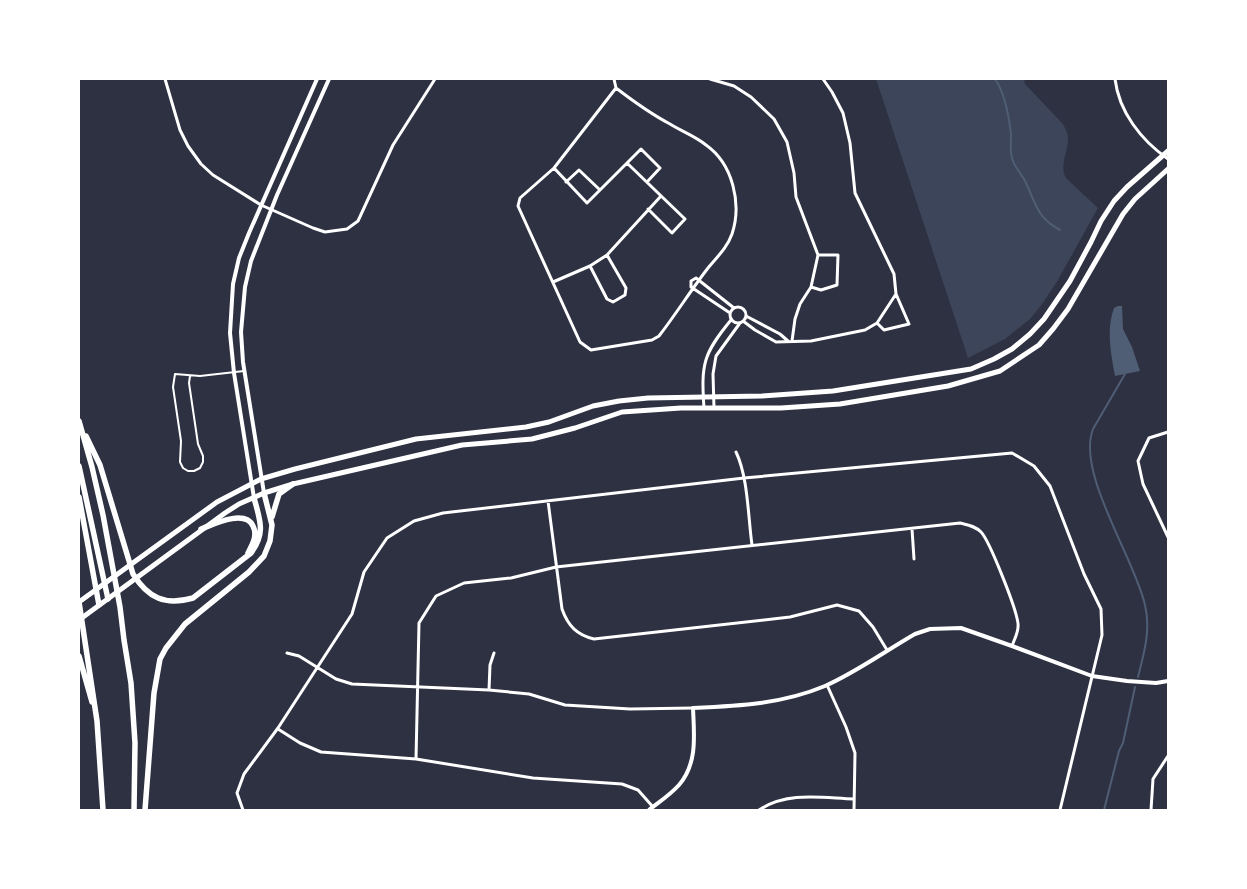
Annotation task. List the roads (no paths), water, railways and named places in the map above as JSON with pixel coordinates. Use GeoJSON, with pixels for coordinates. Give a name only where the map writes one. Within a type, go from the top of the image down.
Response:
{"type":"FeatureCollection","features":[{"type":"Feature","properties":{"kind":"highway"},"geometry":{"type":"LineString","coordinates":[[103,810],[98,721],[79,602],[217,502],[262,479],[295,469],[416,439],[549,422],[593,406],[619,401],[703,396],[762,396],[834,391],[971,369],[1012,349],[1044,320],[1070,281],[1092,242],[1101,220],[1114,201],[1127,186],[1168,151]]}},
{"type":"Feature","properties":{"kind":"highway"},"geometry":{"type":"LineString","coordinates":[[79,620],[202,529],[240,504],[264,493],[293,484],[462,445],[539,437],[575,428],[622,412],[646,409],[781,408],[840,404],[948,386],[1000,371],[1039,345],[1053,329],[1068,309],[1123,214],[1135,199],[1168,169]]}},
{"type":"Feature","properties":{"kind":"highway"},"geometry":{"type":"LineString","coordinates":[[79,421],[100,465],[131,567],[141,586],[160,599],[182,601],[193,598],[251,553],[261,536],[261,525],[254,498]]}},
{"type":"Feature","properties":{"kind":"highway"},"geometry":{"type":"LineString","coordinates":[[79,421],[103,515],[120,607],[131,683],[135,743],[134,810]]}},
{"type":"Feature","properties":{"kind":"highway"},"geometry":{"type":"LineString","coordinates":[[79,466],[103,584],[108,599]]}},
{"type":"Feature","properties":{"kind":"highway"},"geometry":{"type":"LineString","coordinates":[[145,810],[154,693],[160,659],[166,648],[185,624],[264,556],[270,541],[271,519],[279,494],[293,484]]}},
{"type":"Feature","properties":{"kind":"highway"},"geometry":{"type":"LineString","coordinates":[[264,493],[271,519]]}},
{"type":"Feature","properties":{"kind":"highway"},"geometry":{"type":"LineString","coordinates":[[79,497],[99,605]]}},
{"type":"Feature","properties":{"kind":"highway"},"geometry":{"type":"LineString","coordinates":[[202,529],[226,520],[240,518],[248,520],[253,526],[255,534],[254,542],[244,558]]}},
{"type":"Feature","properties":{"kind":"highway"},"geometry":{"type":"LineString","coordinates":[[79,656],[98,721]]}},
{"type":"Feature","properties":{"kind":"street"},"geometry":{"type":"LineString","coordinates":[[165,79],[180,130],[188,146],[201,164],[219,180],[261,205],[325,232],[347,229],[355,224],[367,203],[393,144],[435,79]]}},
{"type":"Feature","properties":{"kind":"street"},"geometry":{"type":"LineString","coordinates":[[254,498],[234,373],[230,333],[233,284],[239,258],[317,79]]}},
{"type":"Feature","properties":{"kind":"street"},"geometry":{"type":"LineString","coordinates":[[264,493],[245,371],[241,332],[245,287],[251,261],[271,210],[329,79]]}},
{"type":"Feature","properties":{"kind":"street"},"geometry":{"type":"LineString","coordinates":[[614,79],[616,88],[652,114],[707,145],[718,156],[728,172],[736,193],[736,213],[732,234],[724,250],[659,336],[652,340],[591,350],[580,342],[518,206],[520,198],[554,168],[616,88]]}},
{"type":"Feature","properties":{"kind":"street"},"geometry":{"type":"LineString","coordinates":[[710,79],[734,86],[751,97],[774,119],[787,142],[794,173],[796,197],[818,254],[812,287],[800,304],[790,341]]}},
{"type":"Feature","properties":{"kind":"street"},"geometry":{"type":"LineString","coordinates":[[823,79],[843,113],[850,143],[855,193],[894,274],[896,294],[909,324],[884,330],[877,323]]}},
{"type":"Feature","properties":{"kind":"street"},"geometry":{"type":"LineString","coordinates":[[1115,79],[1119,99],[1127,117],[1168,159]]}},
{"type":"Feature","properties":{"kind":"street"},"geometry":{"type":"LineString","coordinates":[[554,168],[586,203],[641,149],[660,168],[647,182]]}},
{"type":"Feature","properties":{"kind":"street"},"geometry":{"type":"LineString","coordinates":[[627,163],[685,219],[672,233],[648,209]]}},
{"type":"Feature","properties":{"kind":"street"},"geometry":{"type":"LineString","coordinates":[[566,182],[579,170],[600,190]]}},
{"type":"Feature","properties":{"kind":"street"},"geometry":{"type":"LineString","coordinates":[[553,282],[590,266],[607,255],[661,196]]}},
{"type":"Feature","properties":{"kind":"street"},"geometry":{"type":"LineString","coordinates":[[812,287],[821,290],[837,286],[838,256],[818,254]]}},
{"type":"Feature","properties":{"kind":"street"},"geometry":{"type":"LineString","coordinates":[[590,266],[607,299],[613,302],[625,295],[626,288],[607,255]]}},
{"type":"Feature","properties":{"kind":"street"},"geometry":{"type":"LineString","coordinates":[[730,313],[691,287],[691,281],[696,278],[734,308],[743,309],[746,316],[790,341]]}},
{"type":"Feature","properties":{"kind":"street"},"geometry":{"type":"LineString","coordinates":[[731,320],[736,323],[742,322],[776,342],[810,341],[865,330],[877,323],[896,294]]}},
{"type":"Feature","properties":{"kind":"street"},"geometry":{"type":"LineString","coordinates":[[714,302],[718,295]]}},
{"type":"Feature","properties":{"kind":"street"},"geometry":{"type":"LineString","coordinates":[[704,408],[702,370],[705,357],[731,320],[730,313],[734,308]]}},
{"type":"Feature","properties":{"kind":"street"},"geometry":{"type":"LineString","coordinates":[[714,408],[713,374],[716,356],[746,316]]}},
{"type":"Feature","properties":{"kind":"street"},"geometry":{"type":"LineString","coordinates":[[1168,432],[1149,438],[1138,461],[1143,484],[1168,537]]}},
{"type":"Feature","properties":{"kind":"street"},"geometry":{"type":"LineString","coordinates":[[736,452],[741,461],[744,478],[752,545]]}},
{"type":"Feature","properties":{"kind":"street"},"geometry":{"type":"LineString","coordinates":[[243,810],[237,793],[244,774],[278,728],[352,614],[364,572],[387,538],[414,521],[443,513],[744,478],[1012,453],[1034,466],[1050,486],[1080,566],[1101,609],[1102,635],[1060,810]]}},
{"type":"Feature","properties":{"kind":"street"},"geometry":{"type":"LineString","coordinates":[[548,501],[562,609],[573,629],[584,636],[594,639],[790,617],[837,605],[859,611],[873,627],[887,650]]}},
{"type":"Feature","properties":{"kind":"street"},"geometry":{"type":"LineString","coordinates":[[416,760],[420,623],[436,596],[464,583],[511,578],[556,567],[960,523],[973,526],[982,533],[1016,613],[1019,626],[1012,646]]}},
{"type":"Feature","properties":{"kind":"street"},"geometry":{"type":"LineString","coordinates":[[912,529],[914,559]]}},
{"type":"Feature","properties":{"kind":"street"},"geometry":{"type":"LineString","coordinates":[[287,653],[299,656],[336,679],[352,684],[489,690],[529,694],[565,705],[630,709],[693,708],[763,704],[795,697],[827,685],[916,634],[930,629],[961,628],[1092,676],[1156,683],[1168,681]]}},
{"type":"Feature","properties":{"kind":"street"},"geometry":{"type":"LineString","coordinates":[[489,690],[490,665],[494,653]]}},
{"type":"Feature","properties":{"kind":"street"},"geometry":{"type":"LineString","coordinates":[[827,685],[854,747],[856,760],[854,810]]}},
{"type":"Feature","properties":{"kind":"street"},"geometry":{"type":"LineString","coordinates":[[649,810],[675,789],[688,771],[694,744],[693,708]]}},
{"type":"Feature","properties":{"kind":"street"},"geometry":{"type":"LineString","coordinates":[[278,728],[300,743],[322,752],[416,760],[533,778],[622,784],[638,790],[653,807]]}},
{"type":"Feature","properties":{"kind":"street"},"geometry":{"type":"LineString","coordinates":[[1151,810],[1153,779],[1168,756]]}},
{"type":"Feature","properties":{"kind":"street"},"geometry":{"type":"LineString","coordinates":[[759,810],[773,802],[792,797],[854,799]]}},
{"type":"Feature","properties":{"kind":"lane"},"geometry":{"type":"LineString","coordinates":[[190,376],[189,383],[198,444],[203,456],[200,468],[194,471],[188,471],[183,468],[180,462],[180,441],[173,387],[175,374],[190,376],[245,371]]}},
{"type":"Feature","properties":{"kind":"waterway"},"geometry":{"type":"LineString","coordinates":[[995,79],[1004,98],[1008,113],[1013,161],[1041,215],[1060,230]]}},
{"type":"Feature","properties":{"kind":"waterway"},"geometry":{"type":"LineString","coordinates":[[1124,372],[1125,374],[1093,429],[1090,447],[1099,492],[1139,586],[1147,614],[1147,632],[1138,677]]}},
{"type":"Feature","properties":{"kind":"waterway"},"geometry":{"type":"LineString","coordinates":[[1104,810],[1119,751],[1123,743],[1135,687]]}}]}
